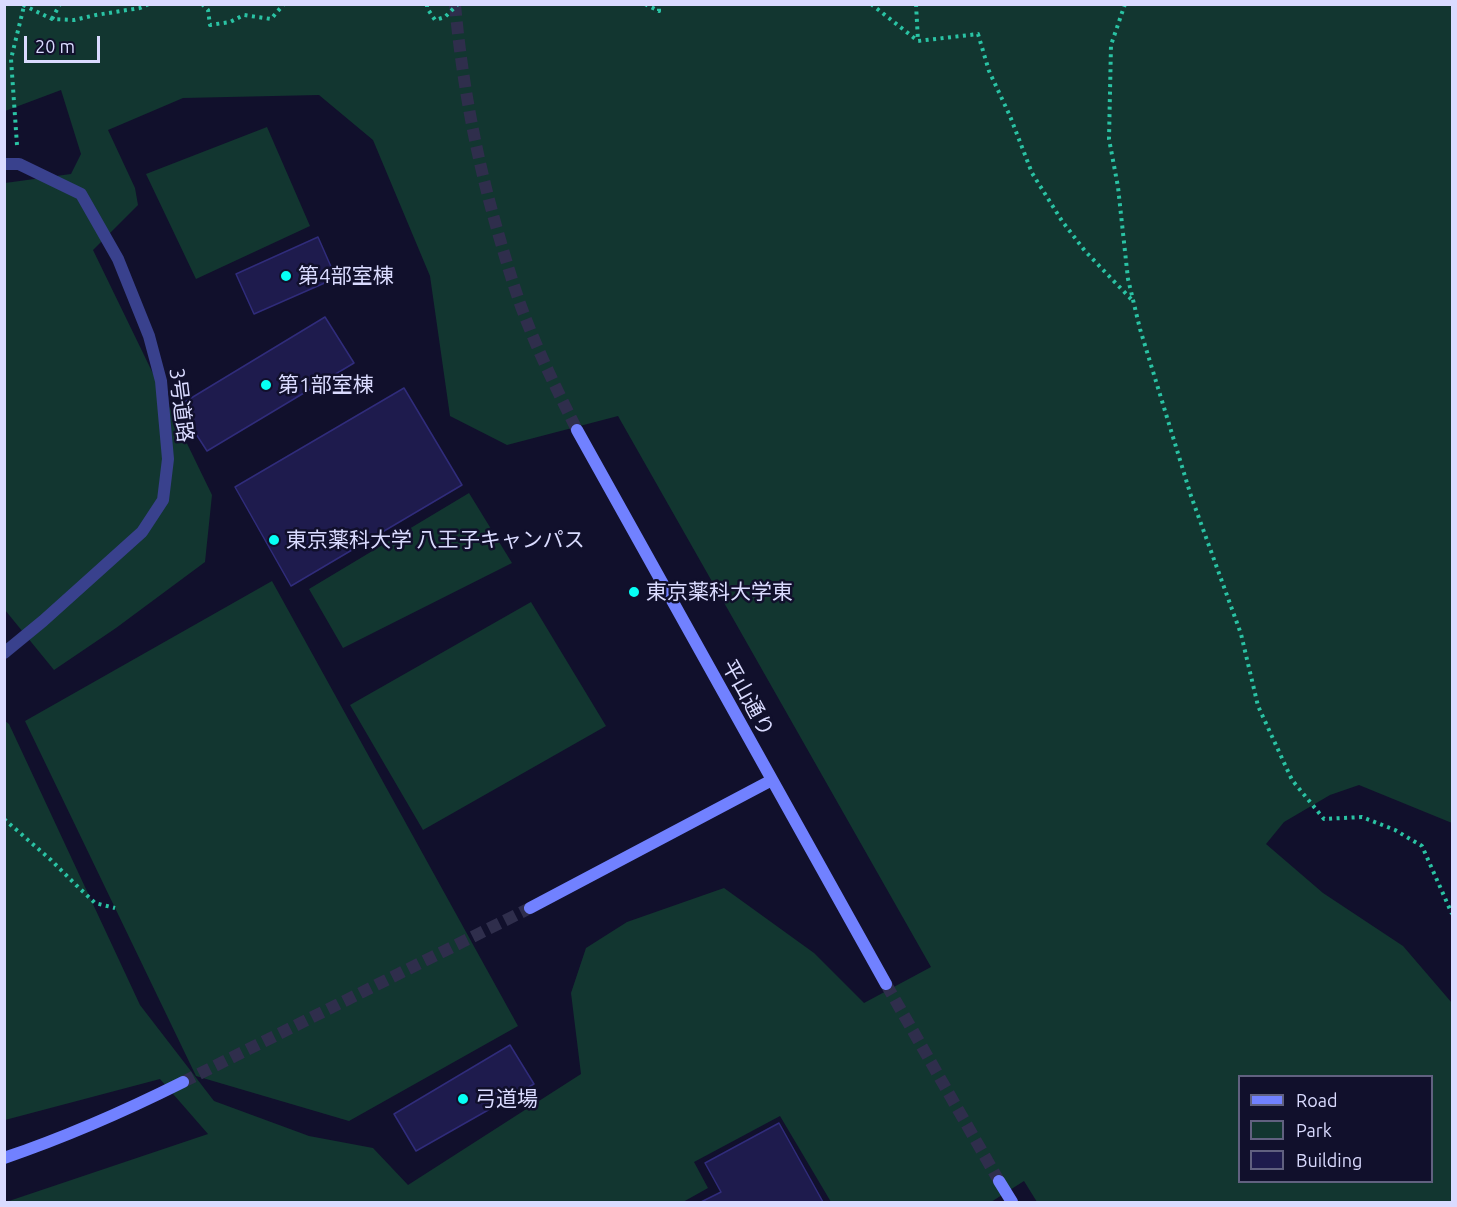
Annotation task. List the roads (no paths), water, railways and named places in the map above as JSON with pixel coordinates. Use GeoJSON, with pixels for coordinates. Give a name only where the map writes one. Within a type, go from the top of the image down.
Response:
{"type":"FeatureCollection","features":[{"type":"Feature","properties":{"kind":"main road","name":"平山通り"},"geometry":{"type":"LineString","coordinates":[[577,430],[886,984]]}},
{"type":"Feature","properties":{"kind":"main road"},"geometry":{"type":"LineString","coordinates":[[530,908],[772,780]]}},
{"type":"Feature","properties":{"kind":"main road"},"geometry":{"type":"LineString","coordinates":[[4,1158],[72,1133],[133,1107],[183,1082]]}},
{"type":"Feature","properties":{"kind":"main road"},"geometry":{"type":"LineString","coordinates":[[999,1181],[1012,1203]]}},
{"type":"Feature","properties":{"kind":"lane","name":"3号道路"},"geometry":{"type":"LineString","coordinates":[[4,164],[19,164],[81,194],[118,259],[149,336],[161,381],[168,459],[163,500],[142,532],[44,621],[4,653]]}},
{"type":"Feature","properties":{"kind":"tunnel"},"geometry":{"type":"LineString","coordinates":[[455,4],[471,122],[499,236],[529,327],[577,430]]}},
{"type":"Feature","properties":{"kind":"tunnel"},"geometry":{"type":"LineString","coordinates":[[183,1082],[530,908]]}},
{"type":"Feature","properties":{"kind":"tunnel"},"geometry":{"type":"LineString","coordinates":[[886,984],[999,1181]]}},
{"type":"Feature","properties":{"kind":"place","name":"第4部室棟"},"geometry":{"type":"Point","coordinates":[286,276]}},
{"type":"Feature","properties":{"kind":"place","name":"第1部室棟"},"geometry":{"type":"Point","coordinates":[266,385]}},
{"type":"Feature","properties":{"kind":"place","name":"東京薬科大学 八王子キャンパス"},"geometry":{"type":"Point","coordinates":[274,540]}},
{"type":"Feature","properties":{"kind":"place","name":"東京薬科大学東"},"geometry":{"type":"Point","coordinates":[634,592]}},
{"type":"Feature","properties":{"kind":"place","name":"弓道場"},"geometry":{"type":"Point","coordinates":[463,1099]}}]}
